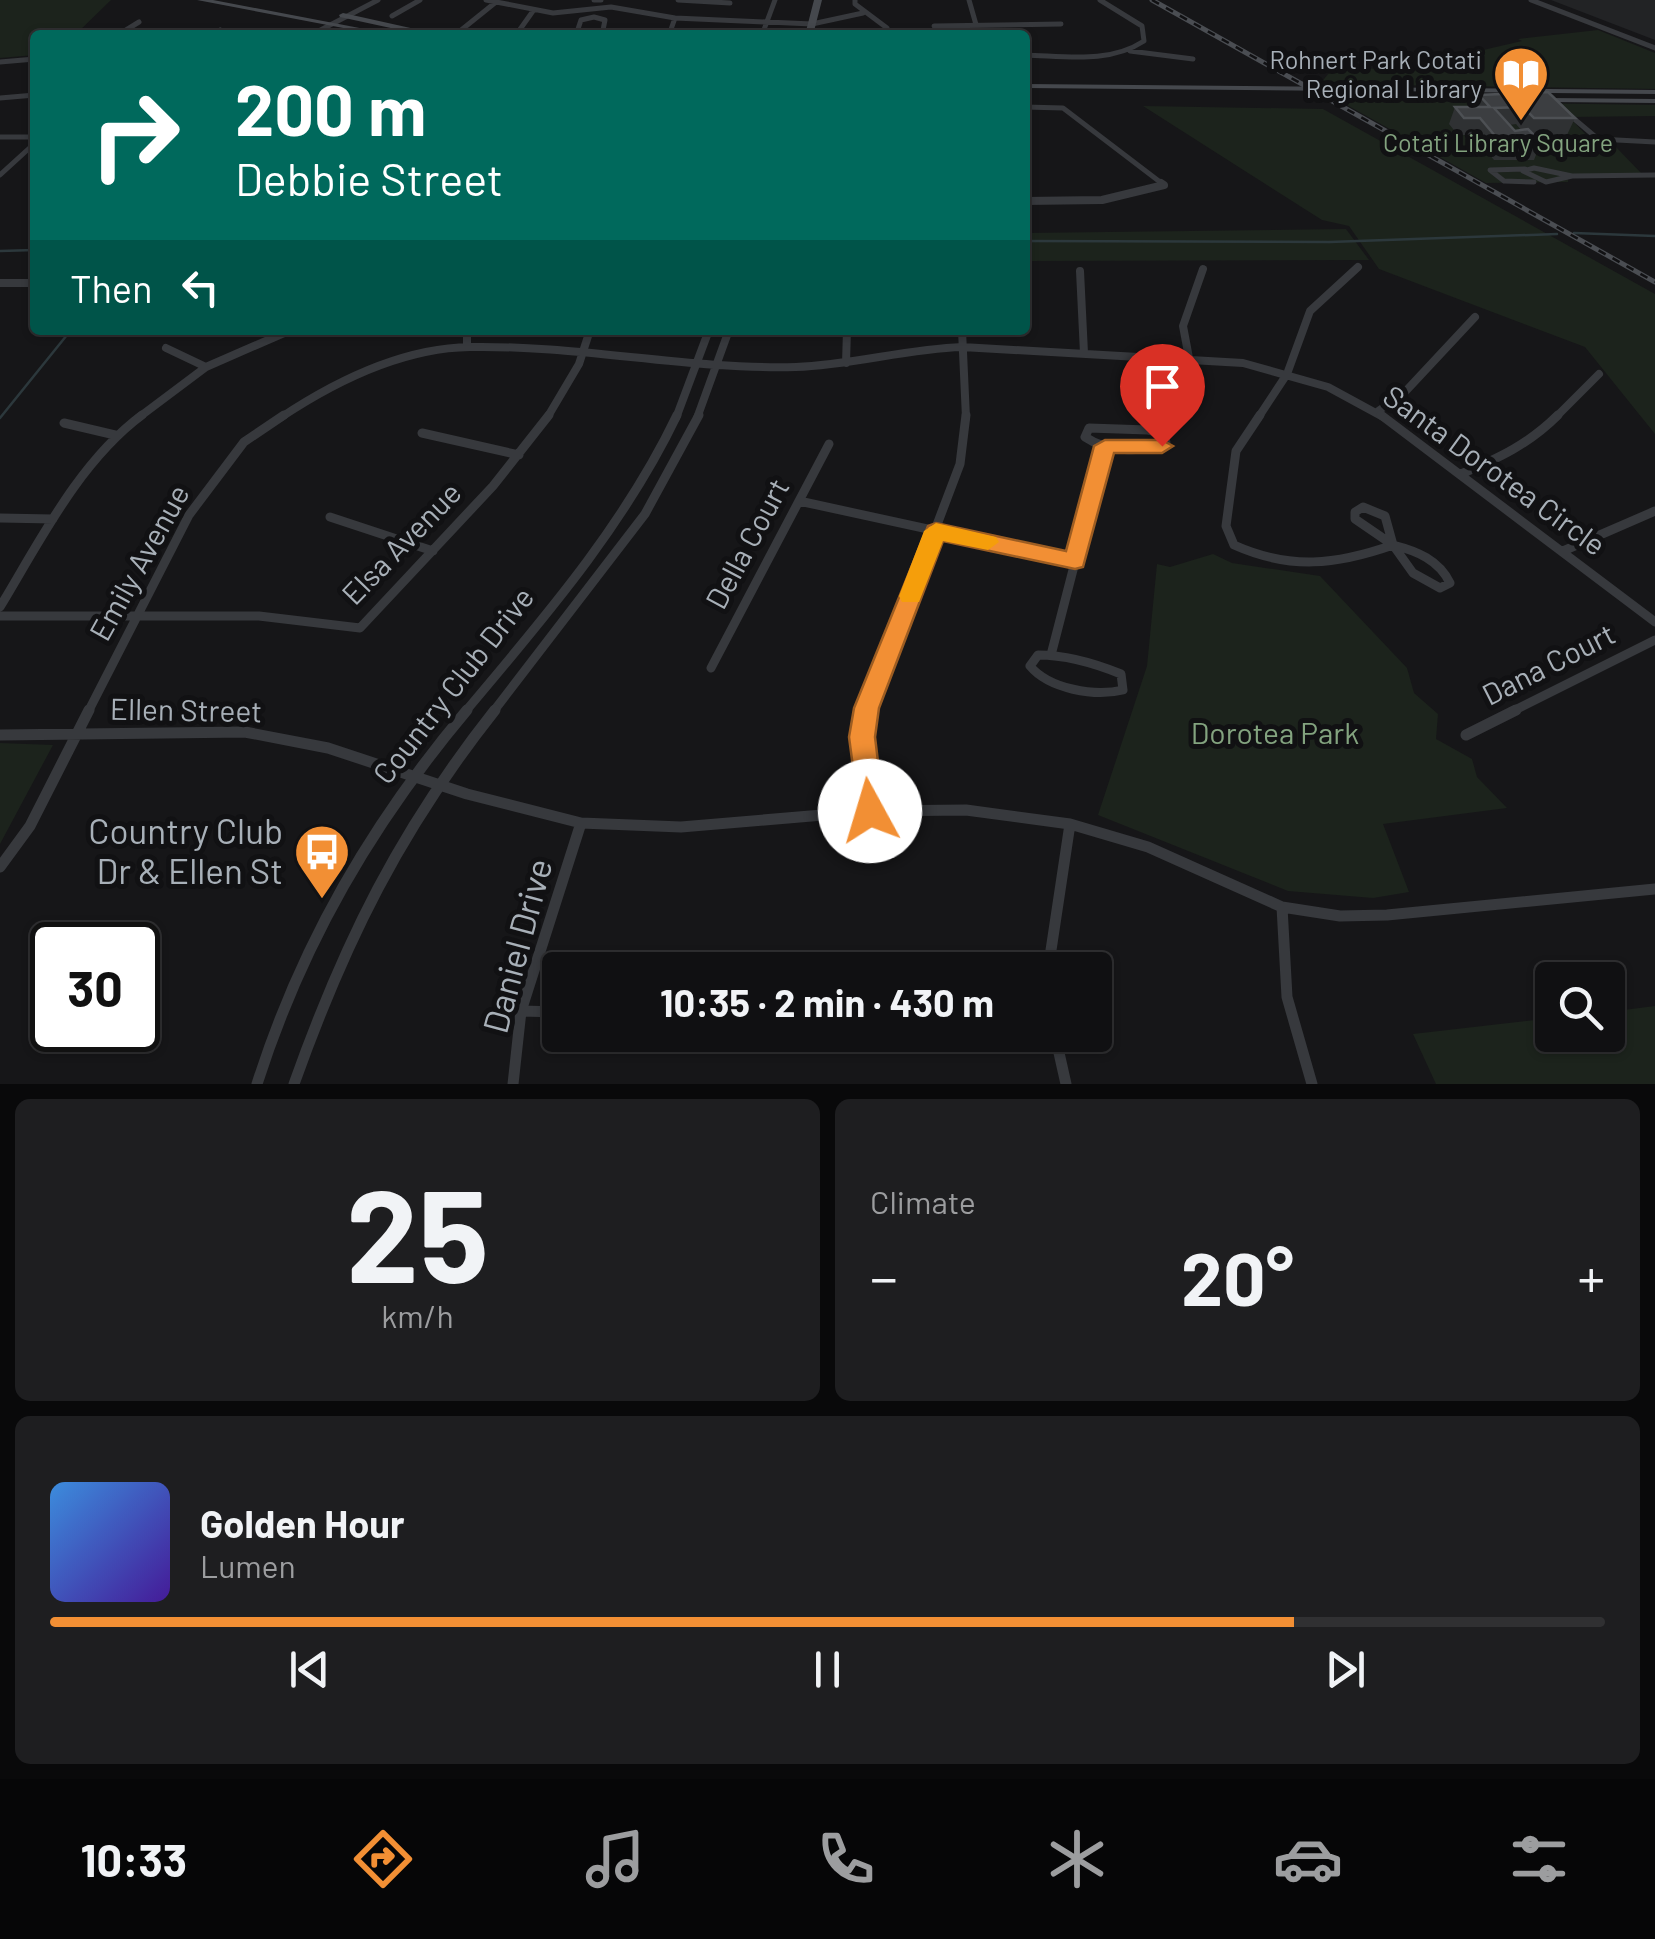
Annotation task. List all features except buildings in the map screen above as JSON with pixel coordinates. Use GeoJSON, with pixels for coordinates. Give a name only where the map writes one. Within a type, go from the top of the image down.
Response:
{"type":"FeatureCollection","features":[{"type":"Feature","properties":{"kind":"main road"},"geometry":{"type":"LineString","coordinates":[[200,0],[370,30]]}},
{"type":"Feature","properties":{"kind":"main road"},"geometry":{"type":"LineString","coordinates":[[259,0],[410,30]]}},
{"type":"Feature","properties":{"kind":"main road"},"geometry":{"type":"LineString","coordinates":[[810,30],[818,0]]}},
{"type":"Feature","properties":{"kind":"main road"},"geometry":{"type":"LineString","coordinates":[[1030,86],[1655,92]]}},
{"type":"Feature","properties":{"kind":"main road"},"geometry":{"type":"LineString","coordinates":[[1030,94],[1655,101]]}},
{"type":"Feature","properties":{"kind":"street"},"geometry":{"type":"LineString","coordinates":[[320,30],[378,0]]}},
{"type":"Feature","properties":{"kind":"street"},"geometry":{"type":"LineString","coordinates":[[392,16],[420,0]]}},
{"type":"Feature","properties":{"kind":"street"},"geometry":{"type":"LineString","coordinates":[[486,0],[566,13],[597,2],[675,18],[724,21],[812,21],[863,12]]}},
{"type":"Feature","properties":{"kind":"street"},"geometry":{"type":"LineString","coordinates":[[678,0],[731,2],[724,21]]}},
{"type":"Feature","properties":{"kind":"street"},"geometry":{"type":"LineString","coordinates":[[764,30],[775,0]]}},
{"type":"Feature","properties":{"kind":"street"},"geometry":{"type":"LineString","coordinates":[[855,0],[863,12],[887,30]]}},
{"type":"Feature","properties":{"kind":"street"},"geometry":{"type":"LineString","coordinates":[[969,0],[978,30]]}},
{"type":"Feature","properties":{"kind":"street"},"geometry":{"type":"LineString","coordinates":[[1100,0],[1145,30],[1144,40],[1128,51]]}},
{"type":"Feature","properties":{"kind":"street"},"geometry":{"type":"LineString","coordinates":[[1531,0],[1655,46]]}},
{"type":"Feature","properties":{"kind":"street"},"geometry":{"type":"LineString","coordinates":[[1540,0],[1655,46]]}},
{"type":"Feature","properties":{"kind":"street"},"geometry":{"type":"LineString","coordinates":[[461,30],[470,18],[496,2]]}},
{"type":"Feature","properties":{"kind":"street"},"geometry":{"type":"LineString","coordinates":[[594,17],[597,2]]}},
{"type":"Feature","properties":{"kind":"street"},"geometry":{"type":"LineString","coordinates":[[520,30],[534,10]]}},
{"type":"Feature","properties":{"kind":"street"},"geometry":{"type":"LineString","coordinates":[[578,30],[581,20],[594,17],[605,20],[603,30]]}},
{"type":"Feature","properties":{"kind":"street"},"geometry":{"type":"LineString","coordinates":[[671,30],[675,18]]}},
{"type":"Feature","properties":{"kind":"street"},"geometry":{"type":"LineString","coordinates":[[126,30],[140,22]]}},
{"type":"Feature","properties":{"kind":"street"},"geometry":{"type":"LineString","coordinates":[[934,26],[1061,24]]}},
{"type":"Feature","properties":{"kind":"street"},"geometry":{"type":"LineString","coordinates":[[1030,55],[1128,51],[1193,59]]}},
{"type":"Feature","properties":{"kind":"street"},"geometry":{"type":"LineString","coordinates":[[0,62],[30,59]]}},
{"type":"Feature","properties":{"kind":"street"},"geometry":{"type":"LineString","coordinates":[[0,98],[30,95]]}},
{"type":"Feature","properties":{"kind":"street"},"geometry":{"type":"LineString","coordinates":[[1553,100],[1598,140],[1655,142]]}},
{"type":"Feature","properties":{"kind":"street"},"geometry":{"type":"LineString","coordinates":[[1030,107],[1063,108],[1164,184],[1102,200],[1030,201]]}},
{"type":"Feature","properties":{"kind":"street"},"geometry":{"type":"LineString","coordinates":[[0,137],[30,140]]}},
{"type":"Feature","properties":{"kind":"street"},"geometry":{"type":"LineString","coordinates":[[0,175],[30,145]]}},
{"type":"Feature","properties":{"kind":"street"},"geometry":{"type":"LineString","coordinates":[[1572,176],[1564,181],[1504,180],[1490,170],[1525,169],[1572,176],[1655,176]]}},
{"type":"Feature","properties":{"kind":"street"},"geometry":{"type":"LineString","coordinates":[[1525,169],[1524,175],[1536,182]]}},
{"type":"Feature","properties":{"kind":"street"},"geometry":{"type":"LineString","coordinates":[[1358,267],[1310,311],[1288,374],[1236,451],[1226,526],[1234,545],[1252,554],[1322,567],[1393,545],[1406,548],[1440,566],[1450,583],[1440,588],[1421,582],[1393,545],[1355,519],[1355,512],[1363,507],[1382,512],[1393,545]]}},
{"type":"Feature","properties":{"kind":"street"},"geometry":{"type":"LineString","coordinates":[[1189,358],[1183,326],[1203,269]]}},
{"type":"Feature","properties":{"kind":"street"},"geometry":{"type":"LineString","coordinates":[[1080,271],[1084,353]]}},
{"type":"Feature","properties":{"kind":"street"},"geometry":{"type":"LineString","coordinates":[[0,283],[30,283]]}},
{"type":"Feature","properties":{"kind":"street"},"geometry":{"type":"LineString","coordinates":[[1377,412],[1404,393],[1475,317]]}},
{"type":"Feature","properties":{"kind":"street"},"geometry":{"type":"LineString","coordinates":[[0,608],[53,519],[116,436],[206,367],[280,335]]}},
{"type":"Feature","properties":{"kind":"street"},"geometry":{"type":"LineString","coordinates":[[467,335],[467,347]]}},
{"type":"Feature","properties":{"kind":"street","name":"Elsa Avenue"},"geometry":{"type":"LineString","coordinates":[[0,616],[260,616],[360,628],[546,421],[585,352],[589,335]]}},
{"type":"Feature","properties":{"kind":"street","name":"Country Club Drive"},"geometry":{"type":"LineString","coordinates":[[257,1084],[291,989],[354,860],[636,488],[673,425],[707,335]]}},
{"type":"Feature","properties":{"kind":"street","name":"Country Club Drive"},"geometry":{"type":"LineString","coordinates":[[294,1084],[330,982],[365,904],[438,785],[670,476],[709,400],[728,335]]}},
{"type":"Feature","properties":{"kind":"street"},"geometry":{"type":"LineString","coordinates":[[846,363],[847,335]]}},
{"type":"Feature","properties":{"kind":"street"},"geometry":{"type":"LineString","coordinates":[[870,811],[862,737],[866,708],[960,464],[967,429],[962,335]]}},
{"type":"Feature","properties":{"kind":"street","name":"Emily Avenue"},"geometry":{"type":"LineString","coordinates":[[0,867],[30,826],[190,516],[244,442],[327,386],[406,358],[467,347],[699,361]]}},
{"type":"Feature","properties":{"kind":"street","name":"Santa Dorotea Circle"},"geometry":{"type":"LineString","coordinates":[[699,361],[796,367],[846,363],[906,350],[962,347],[1189,358],[1243,363],[1288,374],[1377,412],[1655,622]]}},
{"type":"Feature","properties":{"kind":"street"},"geometry":{"type":"LineString","coordinates":[[166,348],[206,367]]}},
{"type":"Feature","properties":{"kind":"street"},"geometry":{"type":"LineString","coordinates":[[1460,474],[1510,454],[1534,438],[1599,374]]}},
{"type":"Feature","properties":{"kind":"street"},"geometry":{"type":"LineString","coordinates":[[64,423],[116,436]]}},
{"type":"Feature","properties":{"kind":"street"},"geometry":{"type":"LineString","coordinates":[[1088,428],[1157,432],[1166,442],[1153,448],[1105,446],[1087,441],[1088,428]]}},
{"type":"Feature","properties":{"kind":"street"},"geometry":{"type":"LineString","coordinates":[[422,432],[519,455]]}},
{"type":"Feature","properties":{"kind":"street","name":"Della Court"},"geometry":{"type":"LineString","coordinates":[[711,668],[829,444]]}},
{"type":"Feature","properties":{"kind":"street"},"geometry":{"type":"LineString","coordinates":[[1052,654],[1105,446]]}},
{"type":"Feature","properties":{"kind":"street"},"geometry":{"type":"LineString","coordinates":[[799,501],[1075,561]]}},
{"type":"Feature","properties":{"kind":"street"},"geometry":{"type":"LineString","coordinates":[[1563,551],[1655,510]]}},
{"type":"Feature","properties":{"kind":"street"},"geometry":{"type":"LineString","coordinates":[[330,517],[433,551]]}},
{"type":"Feature","properties":{"kind":"street"},"geometry":{"type":"LineString","coordinates":[[0,518],[53,519]]}},
{"type":"Feature","properties":{"kind":"street","name":"Dana Court"},"geometry":{"type":"LineString","coordinates":[[1466,735],[1655,640]]}},
{"type":"Feature","properties":{"kind":"street"},"geometry":{"type":"LineString","coordinates":[[1052,654],[1121,674],[1125,683],[1122,690],[1107,694],[1042,679],[1032,672],[1031,660],[1052,654]]}},
{"type":"Feature","properties":{"kind":"street","name":"Ellen Street"},"geometry":{"type":"LineString","coordinates":[[78,734],[245,732],[328,748],[438,785],[580,823]]}},
{"type":"Feature","properties":{"kind":"street"},"geometry":{"type":"LineString","coordinates":[[0,735],[78,734]]}},
{"type":"Feature","properties":{"kind":"street"},"geometry":{"type":"LineString","coordinates":[[580,823],[681,827],[870,811],[966,810],[1070,824],[1148,847],[1282,908],[1340,916],[1653,893]]}},
{"type":"Feature","properties":{"kind":"street","name":"Daniel Drive"},"geometry":{"type":"LineString","coordinates":[[513,1084],[522,1011],[580,823]]}},
{"type":"Feature","properties":{"kind":"street"},"geometry":{"type":"LineString","coordinates":[[1051,952],[1070,824]]}},
{"type":"Feature","properties":{"kind":"street"},"geometry":{"type":"LineString","coordinates":[[1282,908],[1280,968],[1296,1041],[1312,1084]]}},
{"type":"Feature","properties":{"kind":"street"},"geometry":{"type":"LineString","coordinates":[[522,1011],[542,1012]]}},
{"type":"Feature","properties":{"kind":"street"},"geometry":{"type":"LineString","coordinates":[[1059,1052],[1066,1084]]}},
{"type":"Feature","properties":{"kind":"shaded area"},"geometry":{"type":"Polygon","coordinates":[[[1551,0],[1655,0],[1655,40],[1551,0]]]}},
{"type":"Feature","properties":{"kind":"green space"},"geometry":{"type":"Polygon","coordinates":[[[0,0],[111,0],[80,30],[30,30],[30,55],[0,58],[0,0]]]}},
{"type":"Feature","properties":{"kind":"green space"},"geometry":{"type":"Polygon","coordinates":[[[1598,30],[1655,53],[1655,89],[1320,84],[1333,68],[1401,69],[1522,41],[1518,39],[1598,30]]]}},
{"type":"Feature","properties":{"kind":"green space","name":"Cotati Library Square"},"geometry":{"type":"Polygon","coordinates":[[[1338,100],[1655,105],[1655,116],[1569,117],[1590,139],[1614,145],[1642,174],[1568,175],[1568,182],[1486,183],[1338,100]]]}},
{"type":"Feature","properties":{"kind":"green space"},"geometry":{"type":"Polygon","coordinates":[[[1143,106],[1323,109],[1655,294],[1655,434],[1585,347],[1379,269],[1349,226],[1322,220],[1143,106]]]}},
{"type":"Feature","properties":{"kind":"green space"},"geometry":{"type":"Polygon","coordinates":[[[1346,229],[1369,260],[1030,261],[1030,233],[1346,229]]]}},
{"type":"Feature","properties":{"kind":"green space","name":"Dorotea Park"},"geometry":{"type":"Polygon","coordinates":[[[1213,554],[1232,563],[1320,576],[1407,668],[1414,693],[1438,714],[1436,739],[1472,759],[1477,777],[1507,808],[1383,824],[1409,892],[1373,898],[1288,891],[1098,815],[1147,666],[1157,564],[1170,567],[1213,554]]]}},
{"type":"Feature","properties":{"kind":"green space"},"geometry":{"type":"Polygon","coordinates":[[[0,743],[53,745],[0,844],[0,743]]]}},
{"type":"Feature","properties":{"kind":"green space"},"geometry":{"type":"Polygon","coordinates":[[[1655,1006],[1655,1084],[1436,1084],[1413,1034],[1535,1020],[1535,1052],[1625,1052],[1625,1010],[1655,1006]]]}},
{"type":"Feature","properties":{"kind":"waterway"},"geometry":{"type":"LineString","coordinates":[[1574,233],[1655,236]]}},
{"type":"Feature","properties":{"kind":"waterway"},"geometry":{"type":"LineString","coordinates":[[1030,241],[1330,242],[1557,234]]}},
{"type":"Feature","properties":{"kind":"waterway"},"geometry":{"type":"LineString","coordinates":[[0,251],[30,250]]}},
{"type":"Feature","properties":{"kind":"waterway"},"geometry":{"type":"LineString","coordinates":[[0,418],[67,335]]}},
{"type":"Feature","properties":{"kind":"railway"},"geometry":{"type":"LineString","coordinates":[[1152,0],[1655,282]]}},
{"type":"Feature","properties":{"kind":"slow traffic"},"geometry":{"type":"LineString","coordinates":[[911,596],[936,531],[988,542]]}},
{"type":"Feature","properties":{"kind":"place","name":"Rohnert Park Cotati Regional Library"},"geometry":{"type":"Point","coordinates":[1521,123]}},
{"type":"Feature","properties":{"kind":"place","name":"Country Club Dr & Ellen St"},"geometry":{"type":"Point","coordinates":[322,901]}},
{"type":"Feature","properties":{"kind":"route"},"geometry":{"type":"LineString","coordinates":[[870,811],[862,737],[866,708],[936,531],[1075,561],[1105,446],[1162,446]]}}]}
